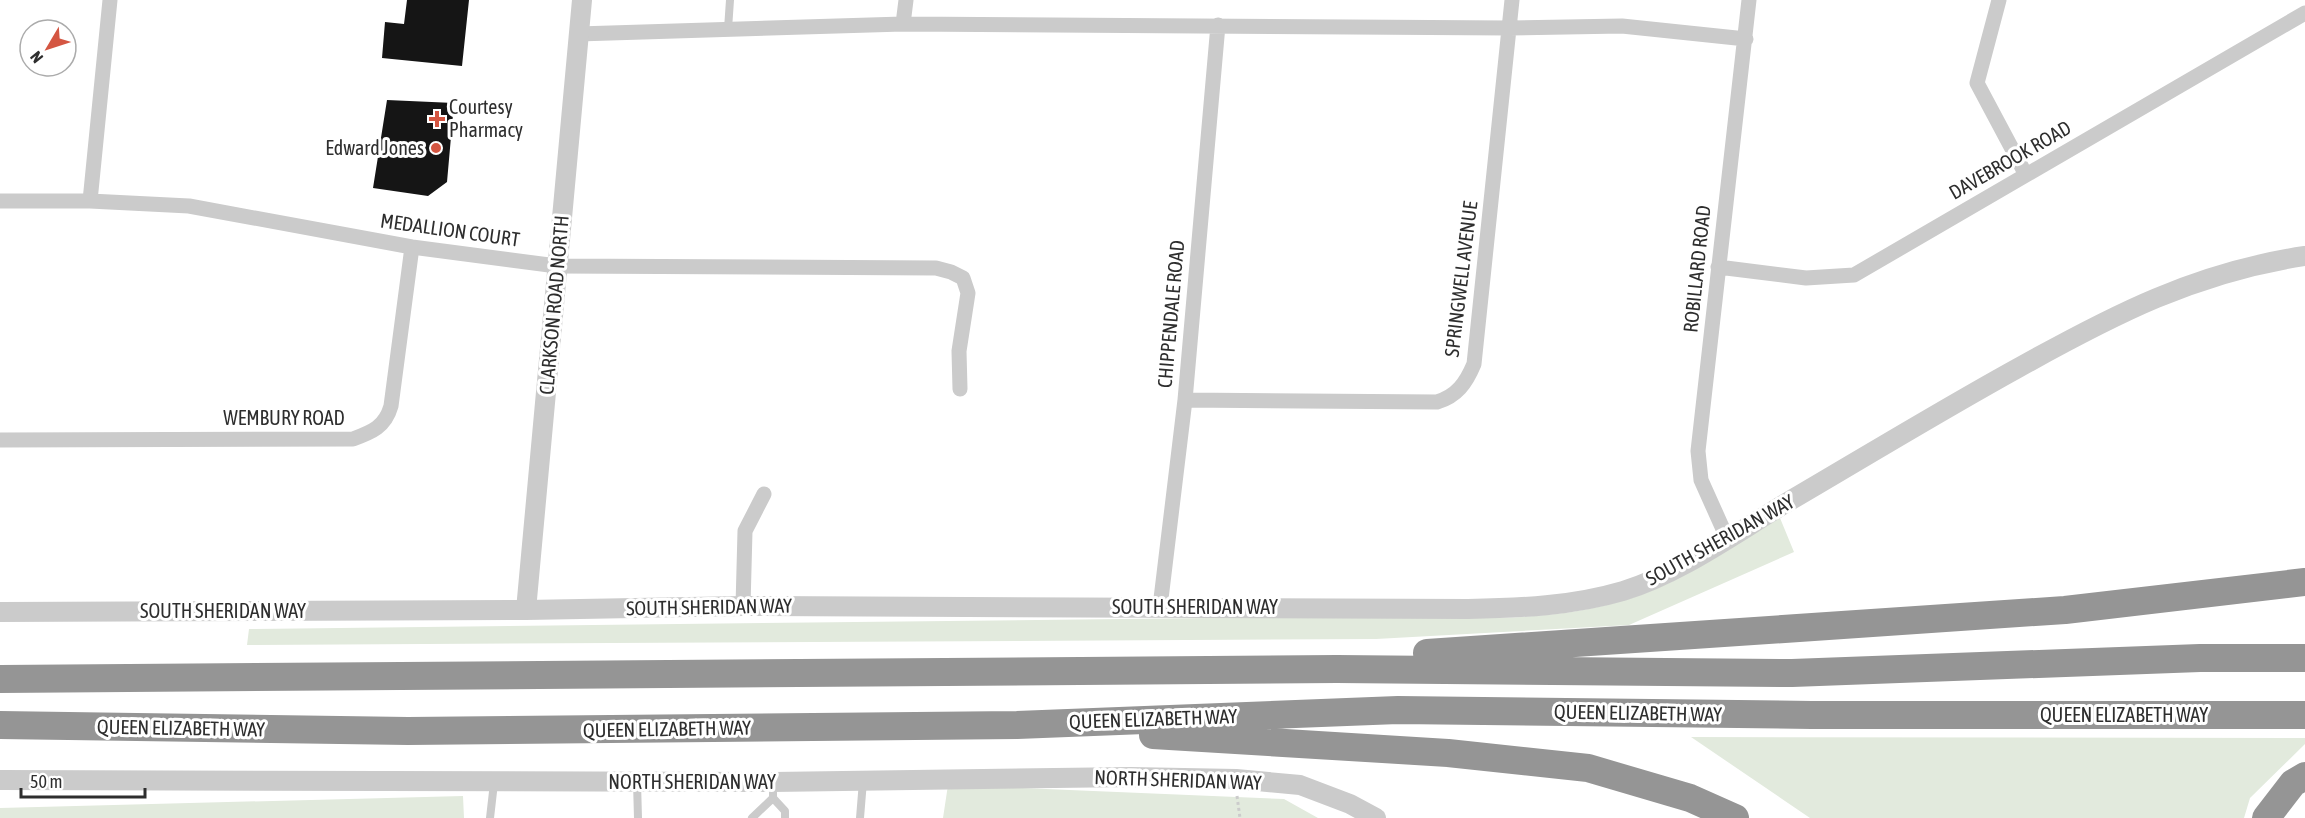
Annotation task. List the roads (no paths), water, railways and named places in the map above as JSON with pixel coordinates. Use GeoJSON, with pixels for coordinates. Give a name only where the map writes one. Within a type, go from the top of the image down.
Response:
{"type":"FeatureCollection","features":[{"type":"Feature","properties":{"kind":"highway"},"geometry":{"type":"LineString","coordinates":[[1337,669],[1377,656],[2065,610],[2305,582]]}},
{"type":"Feature","properties":{"kind":"highway","name":"QUEEN ELIZABETH WAY"},"geometry":{"type":"LineString","coordinates":[[0,679],[1337,669],[1792,673],[2200,658],[2305,658]]}},
{"type":"Feature","properties":{"kind":"highway","name":"QUEEN ELIZABETH WAY"},"geometry":{"type":"LineString","coordinates":[[0,725],[408,731],[1017,725],[1398,710],[1812,715],[2305,714]]}},
{"type":"Feature","properties":{"kind":"highway"},"geometry":{"type":"LineString","coordinates":[[1017,725],[1448,753],[1588,768],[1690,798],[1735,818]]}},
{"type":"Feature","properties":{"kind":"highway"},"geometry":{"type":"LineString","coordinates":[[2266,818],[2294,783],[2305,776]]}},
{"type":"Feature","properties":{"kind":"street"},"geometry":{"type":"LineString","coordinates":[[90,201],[110,0]]}},
{"type":"Feature","properties":{"kind":"street","name":"CLARKSON ROAD NORTH"},"geometry":{"type":"LineString","coordinates":[[526,610],[582,0]]}},
{"type":"Feature","properties":{"kind":"street"},"geometry":{"type":"LineString","coordinates":[[903,24],[906,0]]}},
{"type":"Feature","properties":{"kind":"street","name":"SPRINGWELL AVENUE"},"geometry":{"type":"LineString","coordinates":[[1185,400],[1437,402],[1450,398],[1466,382],[1474,364],[1512,0]]}},
{"type":"Feature","properties":{"kind":"street","name":"ROBILLARD ROAD"},"geometry":{"type":"LineString","coordinates":[[1727,538],[1701,480],[1698,451],[1749,0]]}},
{"type":"Feature","properties":{"kind":"street"},"geometry":{"type":"LineString","coordinates":[[2000,0],[1977,83],[2026,175]]}},
{"type":"Feature","properties":{"kind":"street","name":"DAVEBROOK ROAD"},"geometry":{"type":"LineString","coordinates":[[1718,267],[1806,278],[1854,275],[2305,13]]}},
{"type":"Feature","properties":{"kind":"street"},"geometry":{"type":"LineString","coordinates":[[578,34],[903,24],[1509,28],[1622,26],[1746,39]]}},
{"type":"Feature","properties":{"kind":"street","name":"CHIPPENDALE ROAD"},"geometry":{"type":"LineString","coordinates":[[1160,607],[1185,400],[1218,25]]}},
{"type":"Feature","properties":{"kind":"street","name":"MEDALLION COURT"},"geometry":{"type":"LineString","coordinates":[[0,201],[90,201],[189,206],[412,247],[557,266],[936,268],[963,278],[968,293],[959,351],[960,389]]}},
{"type":"Feature","properties":{"kind":"street","name":"WEMBURY ROAD"},"geometry":{"type":"LineString","coordinates":[[0,440],[353,439],[375,431],[388,418],[391,406],[412,247]]}},
{"type":"Feature","properties":{"kind":"street","name":"SOUTH SHERIDAN WAY"},"geometry":{"type":"LineString","coordinates":[[0,612],[526,610],[743,606],[1468,609],[1566,604],[1615,593],[1651,580],[1727,538],[1988,384],[2117,314],[2179,287],[2240,268],[2305,256]]}},
{"type":"Feature","properties":{"kind":"street"},"geometry":{"type":"LineString","coordinates":[[743,606],[746,531],[764,494]]}},
{"type":"Feature","properties":{"kind":"street","name":"NORTH SHERIDAN WAY"},"geometry":{"type":"LineString","coordinates":[[0,780],[637,782],[773,790],[863,780],[1131,777],[1236,779],[1300,785],[1350,804],[1376,818]]}},
{"type":"Feature","properties":{"kind":"lane"},"geometry":{"type":"LineString","coordinates":[[728,29],[730,0]]}},
{"type":"Feature","properties":{"kind":"lane"},"geometry":{"type":"LineString","coordinates":[[860,818],[863,780]]}},
{"type":"Feature","properties":{"kind":"lane"},"geometry":{"type":"LineString","coordinates":[[637,782],[638,818]]}},
{"type":"Feature","properties":{"kind":"lane"},"geometry":{"type":"LineString","coordinates":[[490,818],[494,783]]}},
{"type":"Feature","properties":{"kind":"lane"},"geometry":{"type":"LineString","coordinates":[[752,818],[773,790],[785,811],[785,818]]}},
{"type":"Feature","properties":{"kind":"place","name":"Courtesy Pharmacy"},"geometry":{"type":"Point","coordinates":[437,119]}},
{"type":"Feature","properties":{"kind":"place","name":"Edward Jones"},"geometry":{"type":"Point","coordinates":[436,148]}}]}
